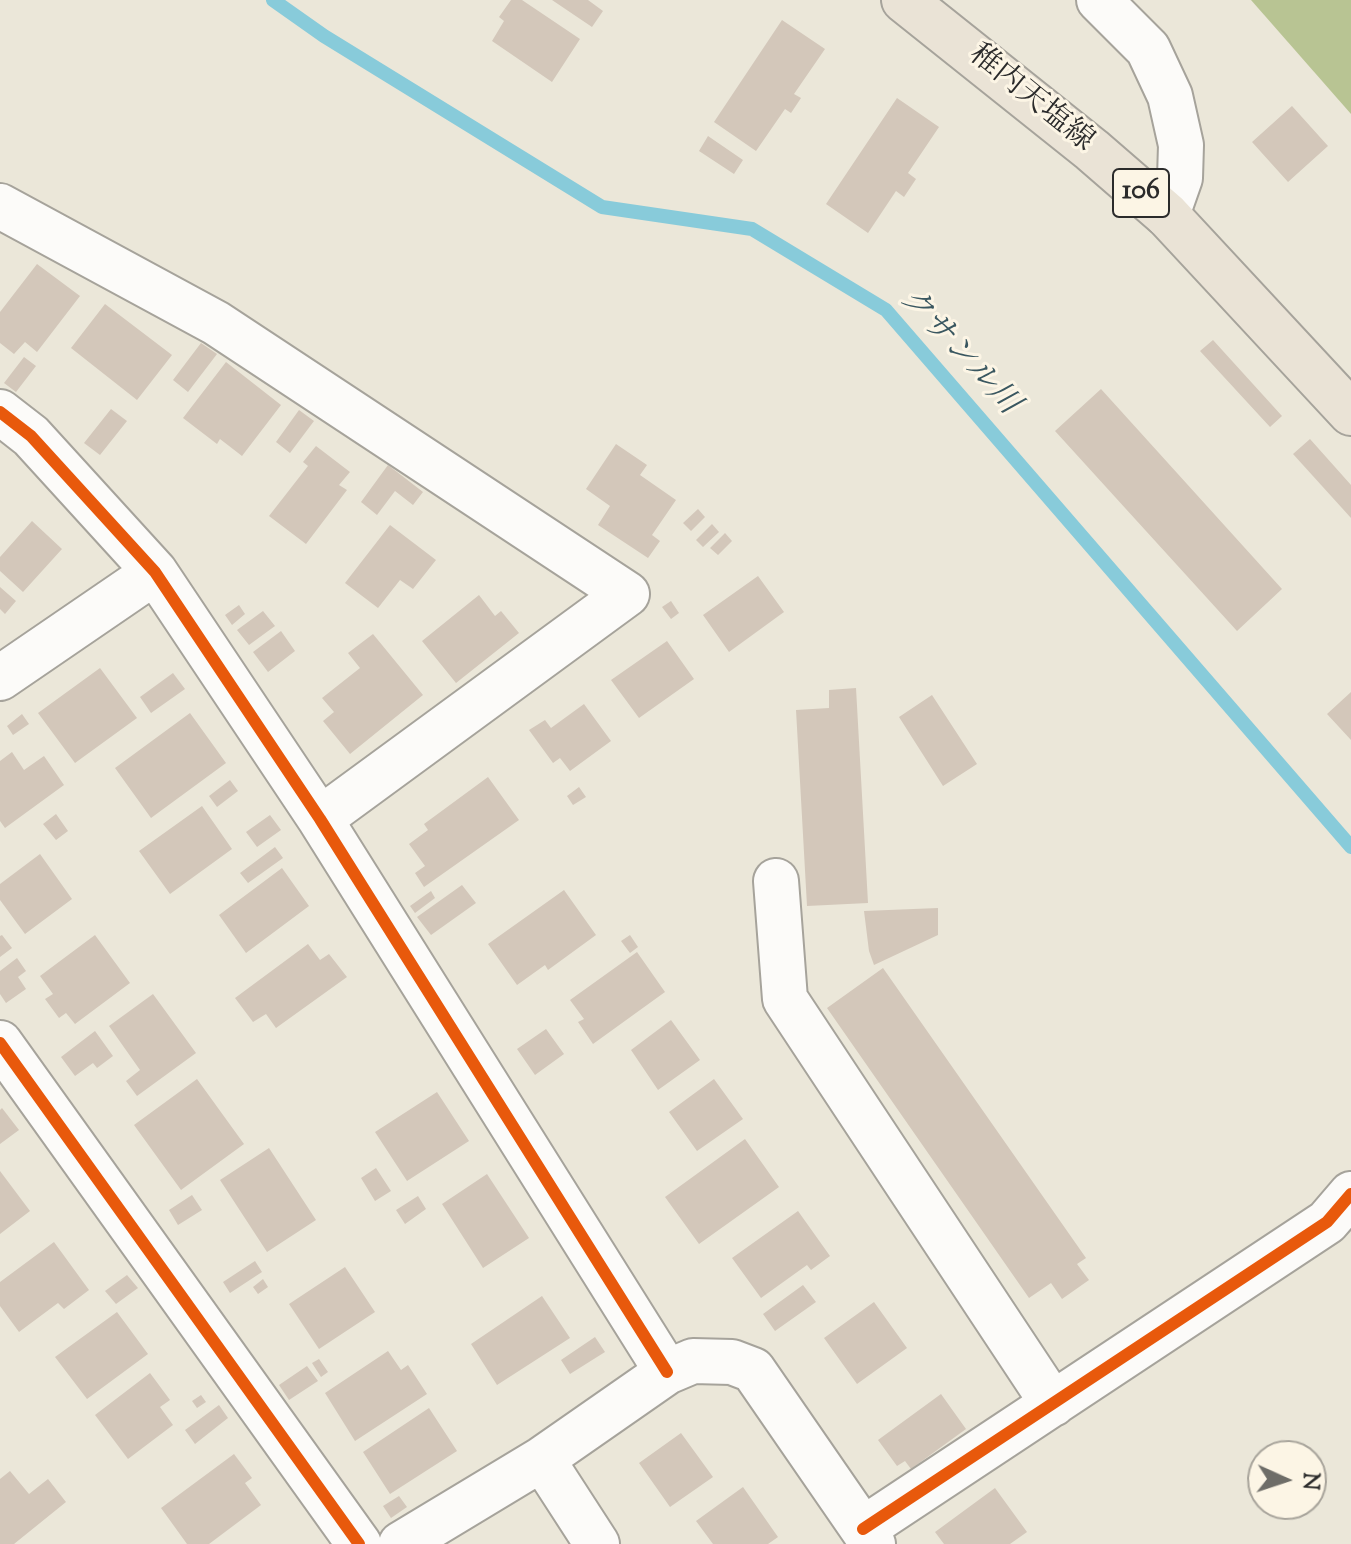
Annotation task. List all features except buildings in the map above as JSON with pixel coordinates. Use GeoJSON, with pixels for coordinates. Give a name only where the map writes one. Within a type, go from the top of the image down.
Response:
{"type":"FeatureCollection","features":[{"type":"Feature","properties":{"kind":"main road","name":"稚内天塩線"},"geometry":{"type":"LineString","coordinates":[[904,0],[1092,150],[1167,215],[1351,413]]}},
{"type":"Feature","properties":{"kind":"street"},"geometry":{"type":"LineString","coordinates":[[1099,0],[1148,49],[1170,96],[1181,145],[1180,178],[1167,215]]}},
{"type":"Feature","properties":{"kind":"street"},"geometry":{"type":"LineString","coordinates":[[0,206],[216,323],[627,594],[320,819]]}},
{"type":"Feature","properties":{"kind":"street"},"geometry":{"type":"LineString","coordinates":[[0,412],[31,436],[155,572],[320,819],[667,1372]]}},
{"type":"Feature","properties":{"kind":"street"},"geometry":{"type":"LineString","coordinates":[[0,678],[155,572]]}},
{"type":"Feature","properties":{"kind":"street"},"geometry":{"type":"LineString","coordinates":[[776,881],[785,999],[1053,1404]]}},
{"type":"Feature","properties":{"kind":"street"},"geometry":{"type":"LineString","coordinates":[[0,1043],[359,1544]]}},
{"type":"Feature","properties":{"kind":"street"},"geometry":{"type":"LineString","coordinates":[[401,1544],[542,1459],[667,1372],[693,1361],[732,1362],[753,1370],[868,1537],[1053,1404],[1327,1222],[1351,1194]]}},
{"type":"Feature","properties":{"kind":"street"},"geometry":{"type":"LineString","coordinates":[[542,1459],[597,1544]]}},
{"type":"Feature","properties":{"kind":"green space"},"geometry":{"type":"Polygon","coordinates":[[[1251,0],[1351,0],[1351,114],[1251,0]]]}},
{"type":"Feature","properties":{"kind":"waterway","name":"クサンル川"},"geometry":{"type":"LineString","coordinates":[[273,0],[324,36],[602,207],[752,229],[886,310],[1351,847]]}},
{"type":"Feature","properties":{"kind":"cycle path"},"geometry":{"type":"LineString","coordinates":[[0,412],[31,436],[155,572],[320,819],[667,1372]]}},
{"type":"Feature","properties":{"kind":"cycle path"},"geometry":{"type":"LineString","coordinates":[[0,1043],[359,1544]]}},
{"type":"Feature","properties":{"kind":"cycle path"},"geometry":{"type":"LineString","coordinates":[[863,1529],[1327,1222],[1351,1194]]}}]}
